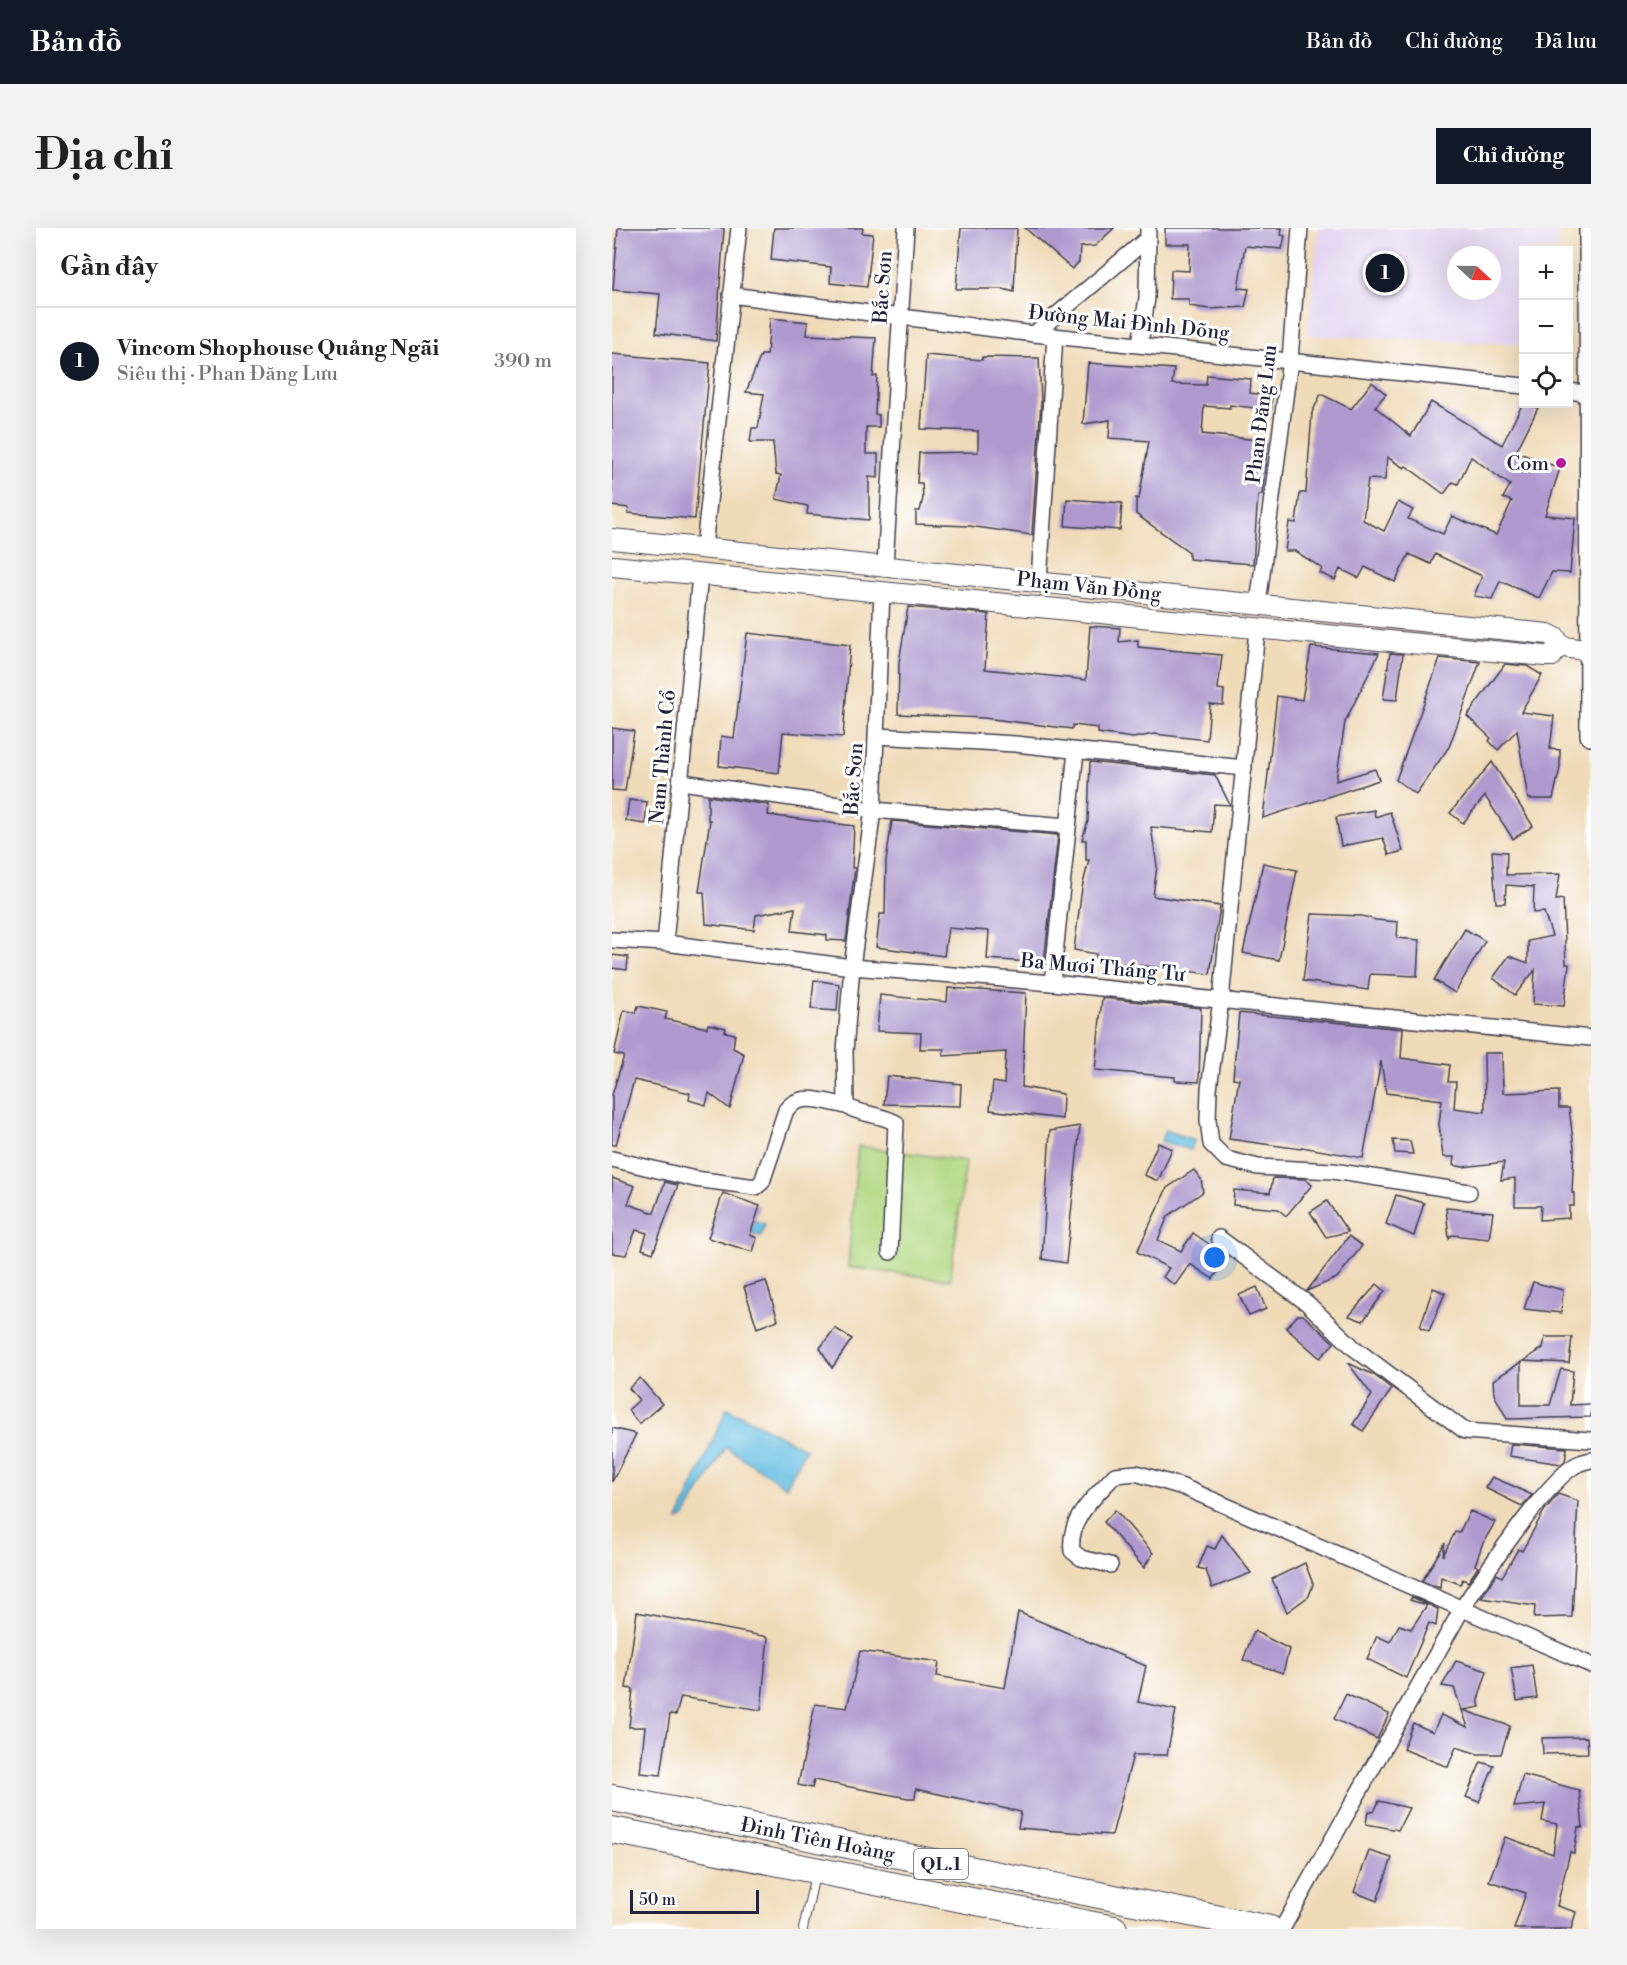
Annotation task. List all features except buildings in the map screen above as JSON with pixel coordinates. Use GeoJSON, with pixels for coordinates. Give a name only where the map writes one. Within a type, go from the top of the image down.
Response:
{"type":"FeatureCollection","features":[{"type":"Feature","properties":{"kind":"highway","name":"Đinh Tiên Hoàng"},"geometry":{"type":"LineString","coordinates":[[612,1798],[1270,1929]]}},
{"type":"Feature","properties":{"kind":"highway","name":"Đinh Tiên Hoàng"},"geometry":{"type":"LineString","coordinates":[[612,1830],[1114,1929]]}},
{"type":"Feature","properties":{"kind":"highway"},"geometry":{"type":"LineString","coordinates":[[802,1837],[806,1868]]}},
{"type":"Feature","properties":{"kind":"main road"},"geometry":{"type":"LineString","coordinates":[[1590,234],[1583,393],[1591,651],[1591,735]]}},
{"type":"Feature","properties":{"kind":"street"},"geometry":{"type":"LineString","coordinates":[[700,575],[739,228]]}},
{"type":"Feature","properties":{"kind":"street","name":"Bắc Sơn"},"geometry":{"type":"LineString","coordinates":[[885,565],[906,228]]}},
{"type":"Feature","properties":{"kind":"street","name":"Phan Đăng Lưu"},"geometry":{"type":"LineString","coordinates":[[1258,604],[1290,360],[1300,228]]}},
{"type":"Feature","properties":{"kind":"street"},"geometry":{"type":"LineString","coordinates":[[1034,334],[1147,233]]}},
{"type":"Feature","properties":{"kind":"street"},"geometry":{"type":"LineString","coordinates":[[1140,344],[1147,298],[1147,233]]}},
{"type":"Feature","properties":{"kind":"street","name":"Đường Mai Đình Dõng"},"geometry":{"type":"LineString","coordinates":[[731,295],[1034,334],[1519,385]]}},
{"type":"Feature","properties":{"kind":"street"},"geometry":{"type":"LineString","coordinates":[[1039,608],[1055,336]]}},
{"type":"Feature","properties":{"kind":"street","name":"Phạm Văn Đồng"},"geometry":{"type":"LineString","coordinates":[[612,539],[1548,634],[1556,638],[1558,646],[1552,656],[1545,656],[612,566]]}},
{"type":"Feature","properties":{"kind":"street"},"geometry":{"type":"LineString","coordinates":[[882,592],[885,565]]}},
{"type":"Feature","properties":{"kind":"street","name":"Nam Thành Cổ"},"geometry":{"type":"LineString","coordinates":[[665,943],[700,575]]}},
{"type":"Feature","properties":{"kind":"street","name":"Bắc Sơn"},"geometry":{"type":"LineString","coordinates":[[846,1106],[845,1051],[852,967],[873,810],[882,592]]}},
{"type":"Feature","properties":{"kind":"street"},"geometry":{"type":"LineString","coordinates":[[1258,604],[1221,1000],[1209,1089],[1209,1138],[1219,1156],[1258,1167],[1333,1171],[1469,1192]]}},
{"type":"Feature","properties":{"kind":"street","name":"Phạm Văn Đồng"},"geometry":{"type":"LineString","coordinates":[[1558,646],[1591,651]]}},
{"type":"Feature","properties":{"kind":"street"},"geometry":{"type":"LineString","coordinates":[[877,736],[1015,744],[1244,768]]}},
{"type":"Feature","properties":{"kind":"street"},"geometry":{"type":"LineString","coordinates":[[1052,982],[1076,751]]}},
{"type":"Feature","properties":{"kind":"street"},"geometry":{"type":"LineString","coordinates":[[682,782],[873,810],[1068,826]]}},
{"type":"Feature","properties":{"kind":"street","name":"Ba Mươi Tháng Tư"},"geometry":{"type":"LineString","coordinates":[[612,940],[665,943],[852,967],[1052,982],[1591,1038]]}},
{"type":"Feature","properties":{"kind":"street"},"geometry":{"type":"LineString","coordinates":[[612,1159],[695,1179],[756,1187],[762,1182],[786,1110],[792,1102],[805,1098],[846,1106],[859,1113],[890,1119],[896,1124],[890,1252]]}},
{"type":"Feature","properties":{"kind":"street"},"geometry":{"type":"LineString","coordinates":[[1219,1238],[1306,1303],[1354,1348],[1465,1431],[1591,1440]]}},
{"type":"Feature","properties":{"kind":"street"},"geometry":{"type":"LineString","coordinates":[[1282,1929],[1463,1607],[1496,1558],[1556,1483],[1576,1464],[1591,1460]]}},
{"type":"Feature","properties":{"kind":"street"},"geometry":{"type":"LineString","coordinates":[[1110,1565],[1081,1558],[1071,1551],[1072,1530],[1080,1513],[1115,1475],[1136,1473],[1183,1487],[1463,1607],[1591,1665]]}},
{"type":"Feature","properties":{"kind":"lane"},"geometry":{"type":"LineString","coordinates":[[803,1929],[806,1868]]}},
{"type":"Feature","properties":{"kind":"shaded area"},"geometry":{"type":"Polygon","coordinates":[[[1318,228],[1558,228],[1557,246],[1519,246],[1519,344],[1308,335],[1318,228]]]}},
{"type":"Feature","properties":{"kind":"green space"},"geometry":{"type":"Polygon","coordinates":[[[858,1146],[966,1161],[950,1280],[848,1267],[858,1146]]]}},
{"type":"Feature","properties":{"kind":"water"},"geometry":{"type":"Polygon","coordinates":[[[1165,1130],[1194,1140],[1191,1150],[1161,1141],[1165,1130]]]}},
{"type":"Feature","properties":{"kind":"water"},"geometry":{"type":"Polygon","coordinates":[[[716,1209],[765,1224],[761,1236],[713,1221],[716,1209]]]}},
{"type":"Feature","properties":{"kind":"water"},"geometry":{"type":"Polygon","coordinates":[[[727,1408],[806,1449],[786,1487],[726,1447],[684,1518],[678,1520],[727,1408]]]}},
{"type":"Feature","properties":{"kind":"place","name":"Vincom Shophouse Quảng Ngãi"},"geometry":{"type":"Point","coordinates":[1385,273]}},
{"type":"Feature","properties":{"kind":"place","name":"Com"},"geometry":{"type":"Point","coordinates":[1561,463]}}]}
